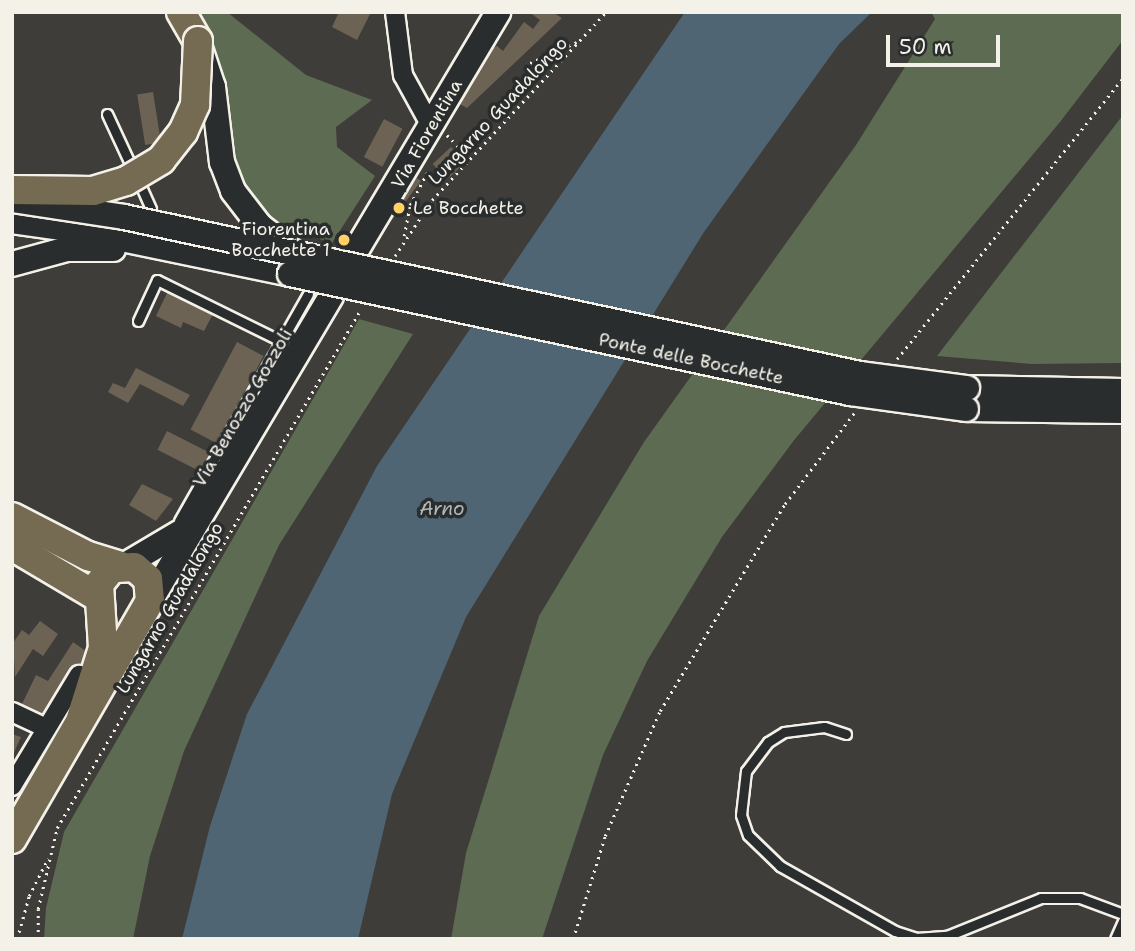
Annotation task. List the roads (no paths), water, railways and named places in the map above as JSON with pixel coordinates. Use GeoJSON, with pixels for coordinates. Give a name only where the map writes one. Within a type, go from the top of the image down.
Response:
{"type":"FeatureCollection","features":[{"type":"Feature","properties":{"kind":"main road"},"geometry":{"type":"LineString","coordinates":[[181,12],[198,41],[213,87],[222,162],[233,191],[260,226],[296,254]]}},
{"type":"Feature","properties":{"kind":"main road","name":"Via Fiorentina"},"geometry":{"type":"LineString","coordinates":[[355,254],[436,135],[498,12]]}},
{"type":"Feature","properties":{"kind":"main road"},"geometry":{"type":"LineString","coordinates":[[12,190],[93,191],[126,181],[161,160],[178,139],[195,105],[198,41]]}},
{"type":"Feature","properties":{"kind":"main road"},"geometry":{"type":"LineString","coordinates":[[12,200],[124,217],[296,254],[420,292]]}},
{"type":"Feature","properties":{"kind":"main road"},"geometry":{"type":"LineString","coordinates":[[12,221],[420,292]]}},
{"type":"Feature","properties":{"kind":"main road"},"geometry":{"type":"LineString","coordinates":[[12,264],[39,254],[81,248],[188,253]]}},
{"type":"Feature","properties":{"kind":"main road","name":"Ponte delle Bocchette"},"geometry":{"type":"LineString","coordinates":[[420,292],[860,374],[966,399]]}},
{"type":"Feature","properties":{"kind":"main road"},"geometry":{"type":"LineString","coordinates":[[12,839],[148,605],[190,519],[320,295]]}},
{"type":"Feature","properties":{"kind":"main road"},"geometry":{"type":"LineString","coordinates":[[966,399],[1123,391]]}},
{"type":"Feature","properties":{"kind":"main road"},"geometry":{"type":"LineString","coordinates":[[966,399],[1123,411]]}},
{"type":"Feature","properties":{"kind":"main road"},"geometry":{"type":"LineString","coordinates":[[81,718],[102,658],[100,601],[103,577],[165,545],[190,519]]}},
{"type":"Feature","properties":{"kind":"main road"},"geometry":{"type":"LineString","coordinates":[[16,532],[123,565],[146,575],[148,605],[137,616],[120,619],[16,532]]}},
{"type":"Feature","properties":{"kind":"street"},"geometry":{"type":"LineString","coordinates":[[395,12],[402,75],[436,135]]}},
{"type":"Feature","properties":{"kind":"street"},"geometry":{"type":"LineString","coordinates":[[12,786],[79,676]]}},
{"type":"Feature","properties":{"kind":"street"},"geometry":{"type":"LineString","coordinates":[[12,712],[46,728]]}},
{"type":"Feature","properties":{"kind":"lane"},"geometry":{"type":"LineString","coordinates":[[107,114],[133,170]]}},
{"type":"Feature","properties":{"kind":"lane"},"geometry":{"type":"LineString","coordinates":[[139,182],[151,209]]}},
{"type":"Feature","properties":{"kind":"lane"},"geometry":{"type":"LineString","coordinates":[[138,321],[157,280],[281,341]]}},
{"type":"Feature","properties":{"kind":"lane","name":"Via Benozzo Gozzoli"},"geometry":{"type":"LineString","coordinates":[[190,519],[281,341],[320,295]]}},
{"type":"Feature","properties":{"kind":"lane"},"geometry":{"type":"LineString","coordinates":[[846,734],[824,727],[784,732],[768,742],[746,771],[740,792],[748,835],[780,866],[895,931],[916,938],[947,936],[1041,898],[1080,898],[1123,914]]}},
{"type":"Feature","properties":{"kind":"lane"},"geometry":{"type":"LineString","coordinates":[[1115,939],[1123,921]]}},
{"type":"Feature","properties":{"kind":"water","name":"Arno"},"geometry":{"type":"Polygon","coordinates":[[[685,12],[872,12],[839,44],[704,232],[466,617],[392,794],[358,939],[182,939],[210,826],[247,714],[377,466],[685,12]]]}},
{"type":"Feature","properties":{"kind":"place","name":"Le Bocchette"},"geometry":{"type":"Point","coordinates":[399,208]}},
{"type":"Feature","properties":{"kind":"place","name":"Fiorentina Bocchette 1"},"geometry":{"type":"Point","coordinates":[344,240]}}]}
